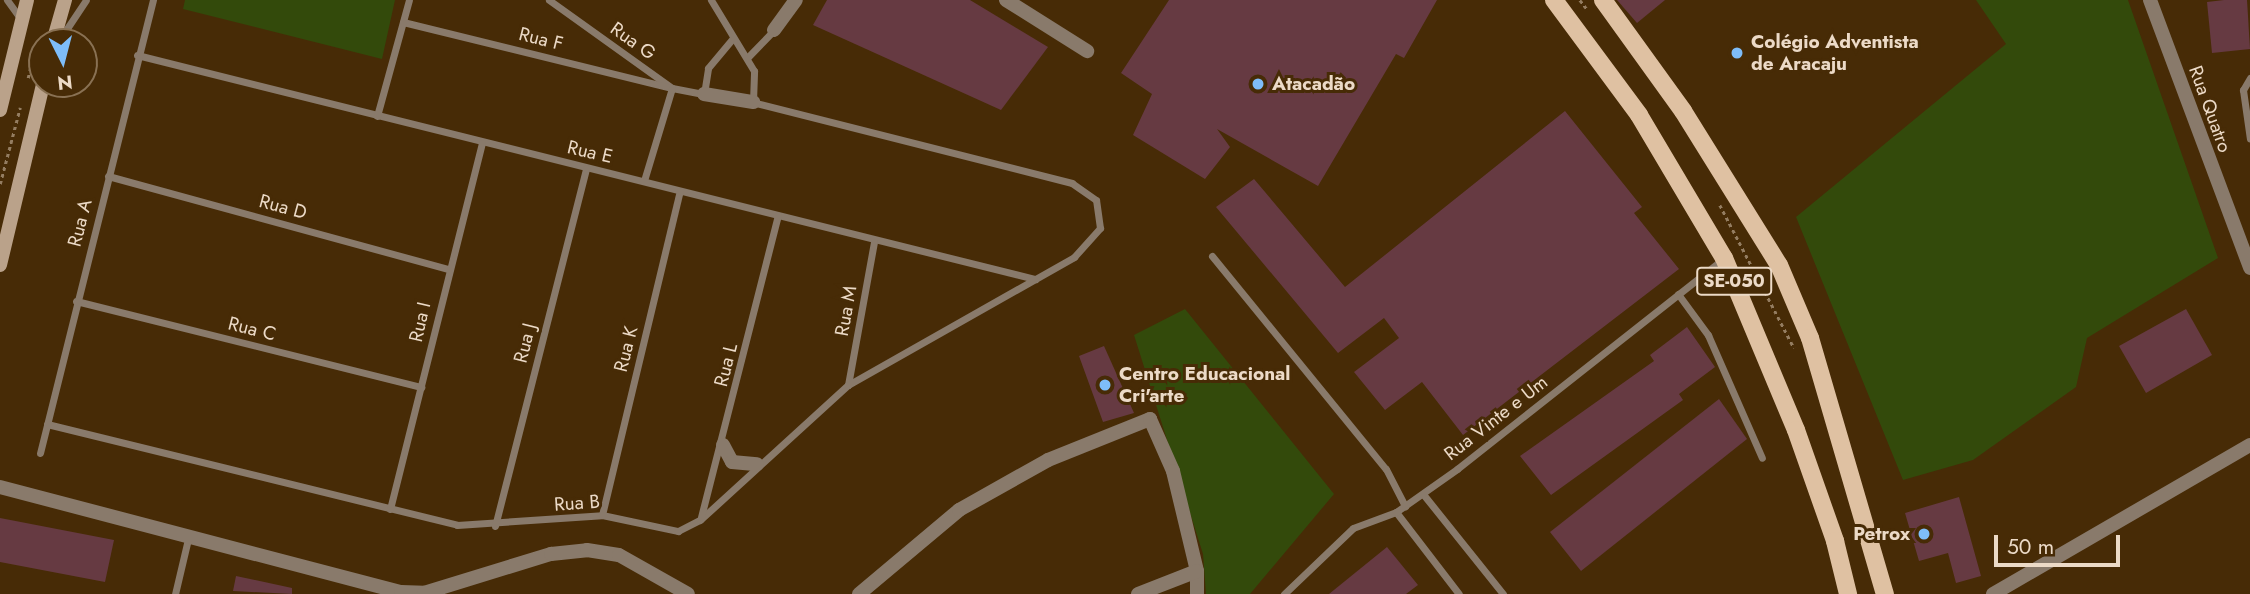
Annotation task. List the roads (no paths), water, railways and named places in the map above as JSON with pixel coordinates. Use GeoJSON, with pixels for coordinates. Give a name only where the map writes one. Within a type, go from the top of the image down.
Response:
{"type":"FeatureCollection","features":[{"type":"Feature","properties":{"kind":"main road"},"geometry":{"type":"LineString","coordinates":[[0,110],[27,0]]}},
{"type":"Feature","properties":{"kind":"main road"},"geometry":{"type":"LineString","coordinates":[[59,28],[65,0]]}},
{"type":"Feature","properties":{"kind":"main road","name":"SE-050"},"geometry":{"type":"LineString","coordinates":[[1554,0],[1639,115],[1724,258],[1800,443],[1835,541],[1848,594]]}},
{"type":"Feature","properties":{"kind":"main road","name":"SE-050"},"geometry":{"type":"LineString","coordinates":[[1603,0],[1683,111],[1779,265],[1810,338],[1885,594]]}},
{"type":"Feature","properties":{"kind":"main road"},"geometry":{"type":"LineString","coordinates":[[0,265],[40,98]]}},
{"type":"Feature","properties":{"kind":"street"},"geometry":{"type":"LineString","coordinates":[[774,30],[796,0]]}},
{"type":"Feature","properties":{"kind":"street"},"geometry":{"type":"LineString","coordinates":[[1006,0],[1022,4],[1087,51]]}},
{"type":"Feature","properties":{"kind":"street","name":"Rua Quatro"},"geometry":{"type":"LineString","coordinates":[[2150,0],[2250,268]]}},
{"type":"Feature","properties":{"kind":"street"},"geometry":{"type":"LineString","coordinates":[[705,94],[753,103]]}},
{"type":"Feature","properties":{"kind":"street"},"geometry":{"type":"LineString","coordinates":[[859,594],[959,510],[1048,460],[1150,419],[1173,471],[1197,571],[1197,594]]}},
{"type":"Feature","properties":{"kind":"street"},"geometry":{"type":"LineString","coordinates":[[723,445],[732,462],[757,464]]}},
{"type":"Feature","properties":{"kind":"street"},"geometry":{"type":"LineString","coordinates":[[1996,593],[2247,452]]}},
{"type":"Feature","properties":{"kind":"street"},"geometry":{"type":"LineString","coordinates":[[0,487],[188,539],[401,592],[424,593],[551,554],[587,550],[630,559],[688,594]]}},
{"type":"Feature","properties":{"kind":"street"},"geometry":{"type":"LineString","coordinates":[[1138,594],[1197,571]]}},
{"type":"Feature","properties":{"kind":"lane"},"geometry":{"type":"LineString","coordinates":[[7,0],[22,19]]}},
{"type":"Feature","properties":{"kind":"lane"},"geometry":{"type":"LineString","coordinates":[[66,28],[86,0]]}},
{"type":"Feature","properties":{"kind":"lane","name":"Rua A"},"geometry":{"type":"LineString","coordinates":[[40,453],[137,55],[153,0]]}},
{"type":"Feature","properties":{"kind":"lane"},"geometry":{"type":"LineString","coordinates":[[377,116],[409,0]]}},
{"type":"Feature","properties":{"kind":"lane","name":"Rua G"},"geometry":{"type":"LineString","coordinates":[[549,0],[672,88],[705,94]]}},
{"type":"Feature","properties":{"kind":"lane"},"geometry":{"type":"LineString","coordinates":[[711,0],[756,76],[753,103]]}},
{"type":"Feature","properties":{"kind":"lane","name":"Rua F"},"geometry":{"type":"LineString","coordinates":[[403,22],[672,88]]}},
{"type":"Feature","properties":{"kind":"lane"},"geometry":{"type":"LineString","coordinates":[[747,58],[774,30]]}},
{"type":"Feature","properties":{"kind":"lane"},"geometry":{"type":"LineString","coordinates":[[705,94],[708,68],[733,38]]}},
{"type":"Feature","properties":{"kind":"lane","name":"Rua E"},"geometry":{"type":"LineString","coordinates":[[137,55],[482,143],[644,181],[874,242],[1035,279]]}},
{"type":"Feature","properties":{"kind":"lane"},"geometry":{"type":"LineString","coordinates":[[2250,78],[2244,90],[2250,139]]}},
{"type":"Feature","properties":{"kind":"lane"},"geometry":{"type":"LineString","coordinates":[[644,181],[672,88]]}},
{"type":"Feature","properties":{"kind":"lane","name":"Rua B"},"geometry":{"type":"LineString","coordinates":[[47,424],[471,528],[602,515],[678,531],[701,520],[757,464],[848,385],[1082,251],[1100,228],[1101,208],[1088,192],[753,103]]}},
{"type":"Feature","properties":{"kind":"lane","name":"Rua I"},"geometry":{"type":"LineString","coordinates":[[390,509],[482,143]]}},
{"type":"Feature","properties":{"kind":"lane","name":"Rua J"},"geometry":{"type":"LineString","coordinates":[[495,526],[586,168]]}},
{"type":"Feature","properties":{"kind":"lane","name":"Rua D"},"geometry":{"type":"LineString","coordinates":[[108,176],[449,269]]}},
{"type":"Feature","properties":{"kind":"lane","name":"Rua K"},"geometry":{"type":"LineString","coordinates":[[602,515],[680,191]]}},
{"type":"Feature","properties":{"kind":"lane","name":"Rua L"},"geometry":{"type":"LineString","coordinates":[[701,520],[723,445],[778,216]]}},
{"type":"Feature","properties":{"kind":"lane","name":"Rua M"},"geometry":{"type":"LineString","coordinates":[[848,385],[874,242]]}},
{"type":"Feature","properties":{"kind":"lane"},"geometry":{"type":"LineString","coordinates":[[1212,256],[1386,469],[1405,506]]}},
{"type":"Feature","properties":{"kind":"lane","name":"Rua Vinte e Um"},"geometry":{"type":"LineString","coordinates":[[1284,594],[1358,524],[1396,512],[1423,494],[1724,258]]}},
{"type":"Feature","properties":{"kind":"lane"},"geometry":{"type":"LineString","coordinates":[[1678,294],[1708,335],[1762,458]]}},
{"type":"Feature","properties":{"kind":"lane","name":"Rua C"},"geometry":{"type":"LineString","coordinates":[[76,301],[421,387]]}},
{"type":"Feature","properties":{"kind":"lane"},"geometry":{"type":"LineString","coordinates":[[1423,494],[1503,594]]}},
{"type":"Feature","properties":{"kind":"lane"},"geometry":{"type":"LineString","coordinates":[[1396,512],[1459,594]]}},
{"type":"Feature","properties":{"kind":"lane"},"geometry":{"type":"LineString","coordinates":[[174,594],[188,539]]}},
{"type":"Feature","properties":{"kind":"place","name":"Colégio Adventista de Aracaju"},"geometry":{"type":"Point","coordinates":[1737,53]}},
{"type":"Feature","properties":{"kind":"place","name":"Atacadão"},"geometry":{"type":"Point","coordinates":[1258,84]}},
{"type":"Feature","properties":{"kind":"place","name":"Centro Educacional Cri'arte"},"geometry":{"type":"Point","coordinates":[1105,385]}},
{"type":"Feature","properties":{"kind":"place","name":"Petrox"},"geometry":{"type":"Point","coordinates":[1924,534]}}]}
